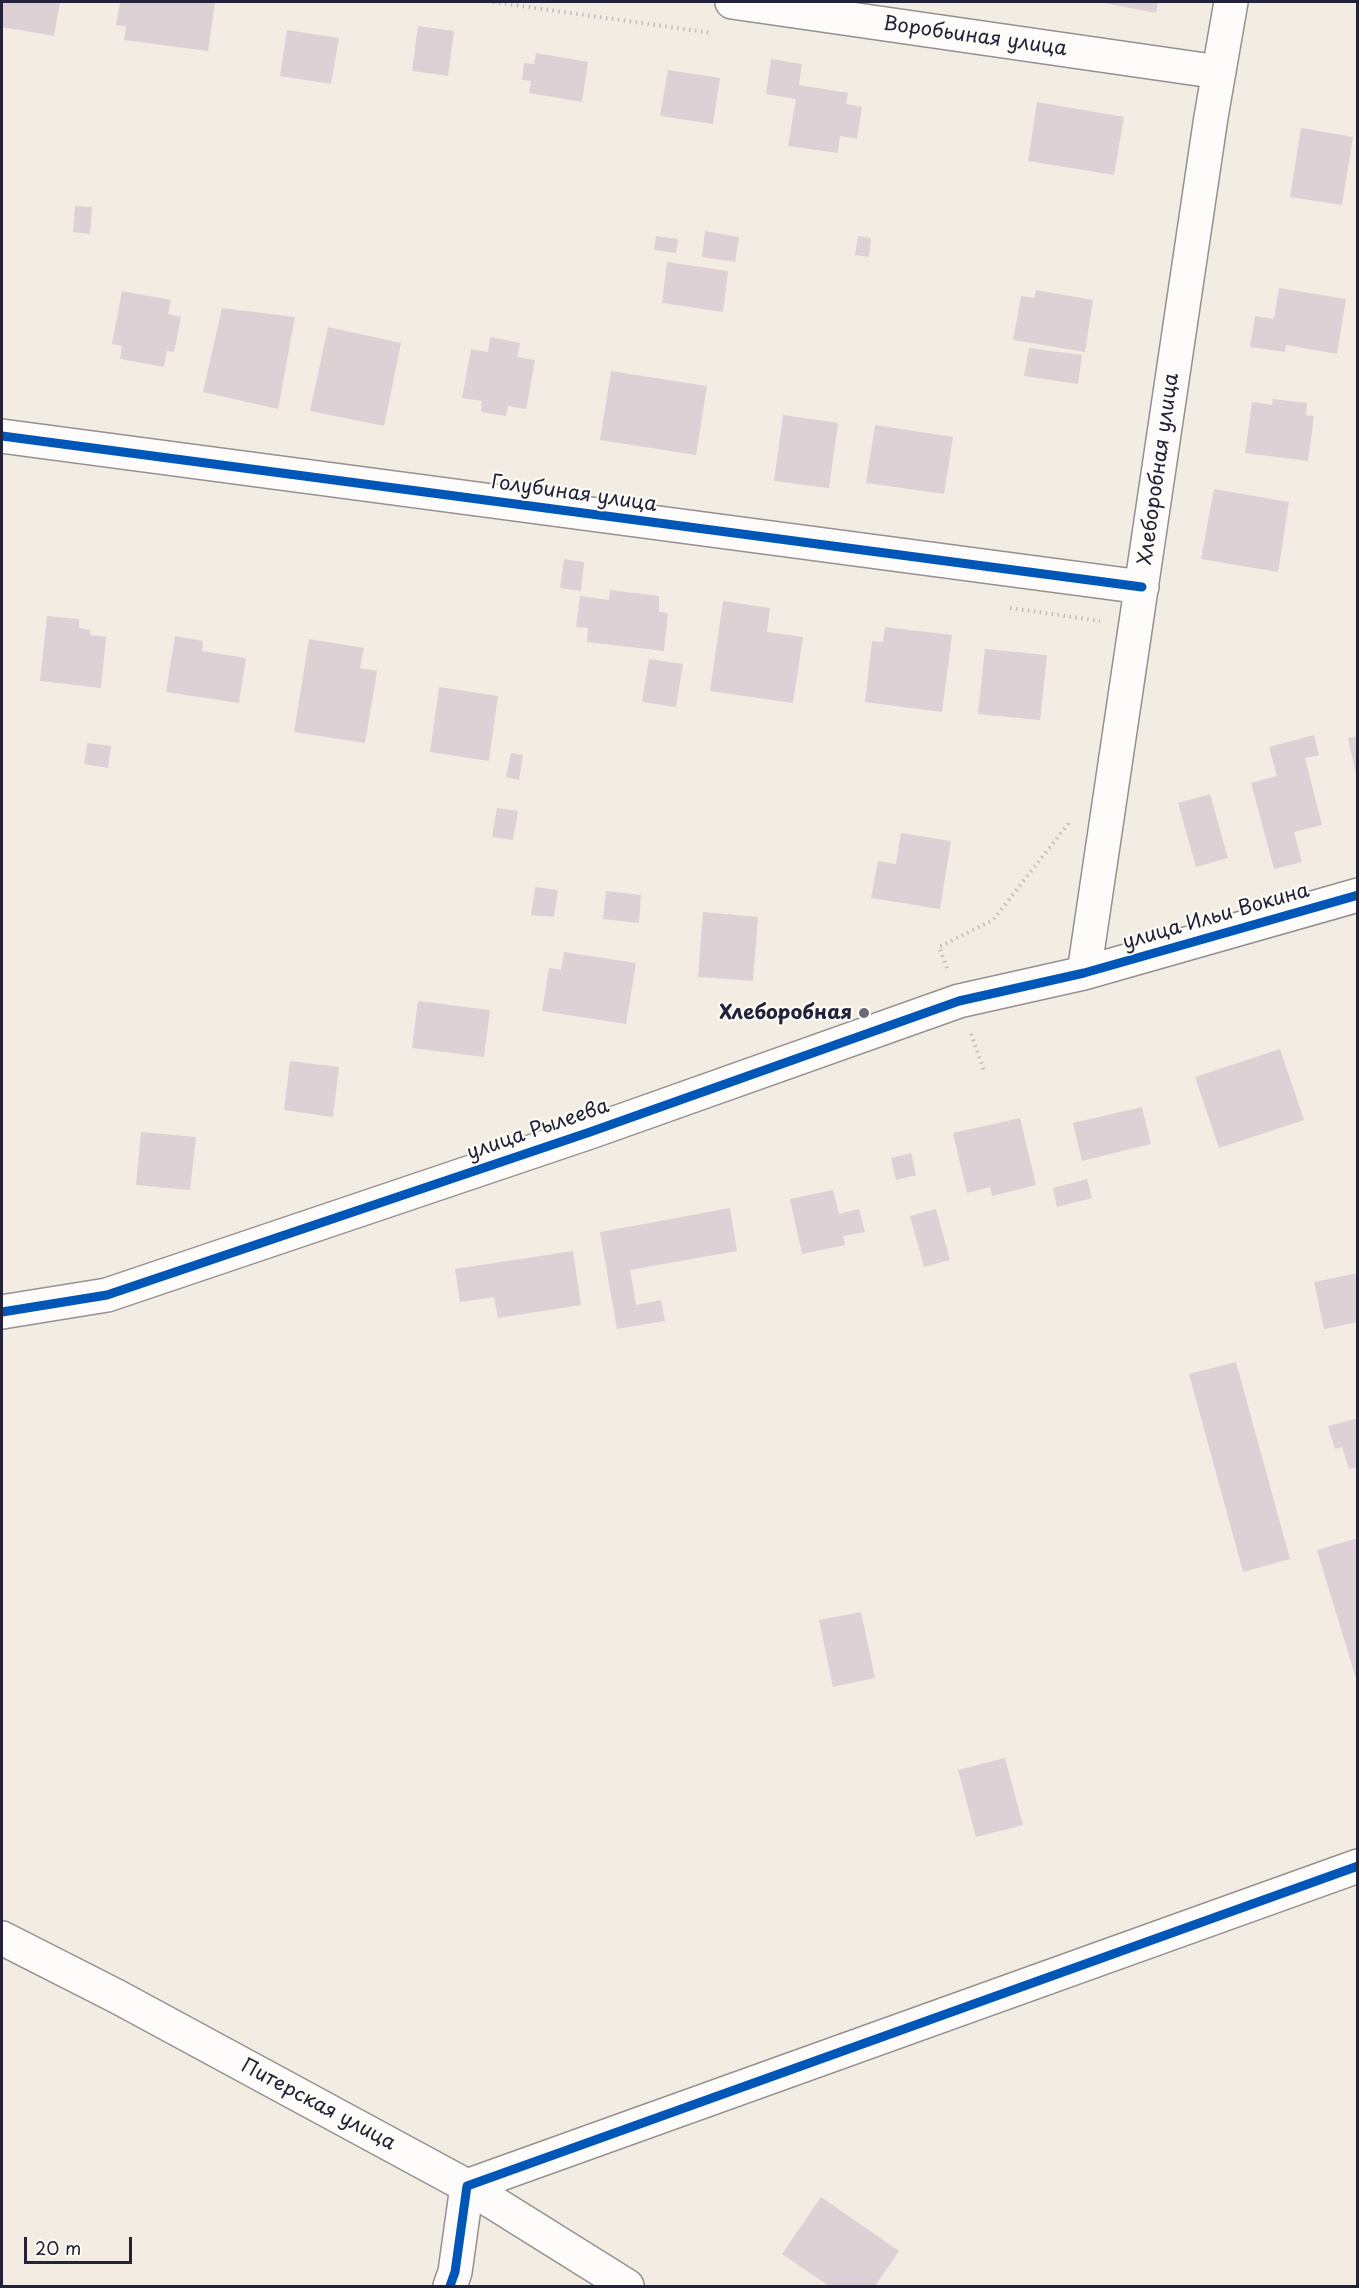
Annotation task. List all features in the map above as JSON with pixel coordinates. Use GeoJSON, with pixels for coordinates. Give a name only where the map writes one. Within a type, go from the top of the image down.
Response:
{"type":"FeatureCollection","features":[{"type":"Feature","properties":{"kind":"street","name":"Воробьиная улица"},"geometry":{"type":"LineString","coordinates":[[732,2],[1219,72]]}},
{"type":"Feature","properties":{"kind":"street","name":"Хлеборобная улица"},"geometry":{"type":"LineString","coordinates":[[1084,973],[1231,2]]}},
{"type":"Feature","properties":{"kind":"street","name":"Голубиная улица"},"geometry":{"type":"LineString","coordinates":[[2,436],[1142,587]]}},
{"type":"Feature","properties":{"kind":"street","name":"улица Ильи Вокина"},"geometry":{"type":"LineString","coordinates":[[1084,973],[1358,895]]}},
{"type":"Feature","properties":{"kind":"street","name":"улица Рылеева"},"geometry":{"type":"LineString","coordinates":[[2,1312],[107,1295],[590,1132],[959,1000],[1084,973]]}},
{"type":"Feature","properties":{"kind":"street"},"geometry":{"type":"LineString","coordinates":[[450,2286],[455,2272],[467,2186],[1358,1866]]}},
{"type":"Feature","properties":{"kind":"street","name":"Питерская улица"},"geometry":{"type":"LineString","coordinates":[[2,1938],[118,1997],[467,2186],[627,2286]]}},
{"type":"Feature","properties":{"kind":"building"},"geometry":{"type":"Polygon","coordinates":[[[2,2],[60,2],[54,36],[2,27],[2,2]]]}},
{"type":"Feature","properties":{"kind":"building"},"geometry":{"type":"Polygon","coordinates":[[[120,2],[215,2],[208,51],[124,40],[126,26],[116,25],[120,2]]]}},
{"type":"Feature","properties":{"kind":"building"},"geometry":{"type":"Polygon","coordinates":[[[1099,2],[1158,2],[1156,13],[1099,2]]]}},
{"type":"Feature","properties":{"kind":"building"},"geometry":{"type":"Polygon","coordinates":[[[418,26],[454,31],[448,76],[412,71],[418,26]]]}},
{"type":"Feature","properties":{"kind":"building"},"geometry":{"type":"Polygon","coordinates":[[[287,30],[339,38],[331,84],[280,76],[287,30]]]}},
{"type":"Feature","properties":{"kind":"building"},"geometry":{"type":"Polygon","coordinates":[[[536,53],[588,62],[582,102],[529,93],[531,81],[522,80],[524,63],[534,64],[536,53]]]}},
{"type":"Feature","properties":{"kind":"building"},"geometry":{"type":"Polygon","coordinates":[[[771,59],[802,64],[799,85],[848,93],[846,104],[862,107],[857,139],[840,136],[838,153],[788,146],[796,99],[766,94],[771,59]]]}},
{"type":"Feature","properties":{"kind":"building"},"geometry":{"type":"Polygon","coordinates":[[[668,70],[720,78],[713,124],[660,116],[668,70]]]}},
{"type":"Feature","properties":{"kind":"building"},"geometry":{"type":"Polygon","coordinates":[[[1037,102],[1124,117],[1114,175],[1028,161],[1037,102]]]}},
{"type":"Feature","properties":{"kind":"building"},"geometry":{"type":"Polygon","coordinates":[[[1301,128],[1353,137],[1342,205],[1290,197],[1301,128]]]}},
{"type":"Feature","properties":{"kind":"building"},"geometry":{"type":"Polygon","coordinates":[[[75,206],[92,207],[90,234],[73,232],[75,206]]]}},
{"type":"Feature","properties":{"kind":"building"},"geometry":{"type":"Polygon","coordinates":[[[705,231],[739,237],[735,262],[702,257],[705,231]]]}},
{"type":"Feature","properties":{"kind":"building"},"geometry":{"type":"Polygon","coordinates":[[[656,236],[678,239],[676,253],[654,250],[656,236]]]}},
{"type":"Feature","properties":{"kind":"building"},"geometry":{"type":"Polygon","coordinates":[[[858,236],[871,238],[869,257],[855,255],[858,236]]]}},
{"type":"Feature","properties":{"kind":"building"},"geometry":{"type":"Polygon","coordinates":[[[667,262],[728,271],[723,312],[662,303],[667,262]]]}},
{"type":"Feature","properties":{"kind":"building"},"geometry":{"type":"Polygon","coordinates":[[[1279,288],[1346,299],[1337,354],[1286,345],[1285,352],[1250,347],[1255,316],[1274,319],[1279,288]]]}},
{"type":"Feature","properties":{"kind":"building"},"geometry":{"type":"Polygon","coordinates":[[[1036,290],[1093,300],[1085,352],[1013,340],[1021,296],[1034,298],[1036,290]]]}},
{"type":"Feature","properties":{"kind":"building"},"geometry":{"type":"Polygon","coordinates":[[[122,291],[171,300],[168,314],[181,317],[174,352],[167,351],[164,367],[120,359],[122,346],[112,344],[122,291]]]}},
{"type":"Feature","properties":{"kind":"building"},"geometry":{"type":"Polygon","coordinates":[[[222,308],[295,317],[278,409],[203,392],[222,308]]]}},
{"type":"Feature","properties":{"kind":"building"},"geometry":{"type":"Polygon","coordinates":[[[328,327],[401,343],[384,426],[310,411],[328,327]]]}},
{"type":"Feature","properties":{"kind":"building"},"geometry":{"type":"Polygon","coordinates":[[[490,337],[520,343],[517,357],[535,360],[526,409],[508,406],[506,416],[481,412],[482,401],[462,398],[471,349],[488,352],[490,337]]]}},
{"type":"Feature","properties":{"kind":"building"},"geometry":{"type":"Polygon","coordinates":[[[1029,348],[1082,355],[1078,384],[1024,376],[1029,348]]]}},
{"type":"Feature","properties":{"kind":"building"},"geometry":{"type":"Polygon","coordinates":[[[611,371],[707,386],[696,455],[600,440],[611,371]]]}},
{"type":"Feature","properties":{"kind":"building"},"geometry":{"type":"Polygon","coordinates":[[[1273,399],[1307,403],[1306,415],[1314,416],[1308,461],[1245,453],[1252,402],[1272,405],[1273,399]]]}},
{"type":"Feature","properties":{"kind":"building"},"geometry":{"type":"Polygon","coordinates":[[[783,415],[838,423],[829,488],[774,481],[783,415]]]}},
{"type":"Feature","properties":{"kind":"building"},"geometry":{"type":"Polygon","coordinates":[[[875,425],[953,437],[944,494],[866,483],[875,425]]]}},
{"type":"Feature","properties":{"kind":"building"},"geometry":{"type":"Polygon","coordinates":[[[1214,489],[1289,502],[1278,572],[1201,559],[1214,489]]]}},
{"type":"Feature","properties":{"kind":"building"},"geometry":{"type":"Polygon","coordinates":[[[564,559],[584,562],[581,591],[560,588],[564,559]]]}},
{"type":"Feature","properties":{"kind":"building"},"geometry":{"type":"Polygon","coordinates":[[[610,590],[659,596],[659,612],[668,613],[664,651],[587,642],[588,628],[576,627],[580,596],[609,600],[610,590]]]}},
{"type":"Feature","properties":{"kind":"building"},"geometry":{"type":"Polygon","coordinates":[[[723,601],[770,608],[767,632],[803,637],[793,703],[710,691],[723,601]]]}},
{"type":"Feature","properties":{"kind":"building"},"geometry":{"type":"Polygon","coordinates":[[[47,616],[79,619],[79,628],[90,630],[90,635],[106,637],[101,688],[40,681],[47,616]]]}},
{"type":"Feature","properties":{"kind":"building"},"geometry":{"type":"Polygon","coordinates":[[[885,627],[952,635],[942,712],[865,702],[872,641],[883,642],[885,627]]]}},
{"type":"Feature","properties":{"kind":"building"},"geometry":{"type":"Polygon","coordinates":[[[175,636],[203,641],[202,651],[246,658],[239,703],[166,692],[175,636]]]}},
{"type":"Feature","properties":{"kind":"building"},"geometry":{"type":"Polygon","coordinates":[[[309,639],[364,648],[360,668],[377,671],[365,743],[294,732],[309,639]]]}},
{"type":"Feature","properties":{"kind":"building"},"geometry":{"type":"Polygon","coordinates":[[[985,649],[1047,655],[1040,720],[978,714],[985,649]]]}},
{"type":"Feature","properties":{"kind":"building"},"geometry":{"type":"Polygon","coordinates":[[[649,659],[683,664],[676,707],[642,702],[649,659]]]}},
{"type":"Feature","properties":{"kind":"building"},"geometry":{"type":"Polygon","coordinates":[[[439,687],[498,696],[489,761],[430,752],[439,687]]]}},
{"type":"Feature","properties":{"kind":"building"},"geometry":{"type":"Polygon","coordinates":[[[1314,735],[1319,755],[1305,758],[1322,825],[1294,832],[1302,862],[1274,869],[1251,783],[1277,776],[1269,747],[1314,735]]]}},
{"type":"Feature","properties":{"kind":"building"},"geometry":{"type":"Polygon","coordinates":[[[1358,736],[1358,779],[1357,779],[1348,738],[1358,736]]]}},
{"type":"Feature","properties":{"kind":"building"},"geometry":{"type":"Polygon","coordinates":[[[87,743],[111,746],[108,768],[84,764],[87,743]]]}},
{"type":"Feature","properties":{"kind":"building"},"geometry":{"type":"Polygon","coordinates":[[[511,753],[523,755],[519,780],[506,777],[511,753]]]}},
{"type":"Feature","properties":{"kind":"building"},"geometry":{"type":"Polygon","coordinates":[[[1210,794],[1228,858],[1196,867],[1178,803],[1210,794]]]}},
{"type":"Feature","properties":{"kind":"building"},"geometry":{"type":"Polygon","coordinates":[[[497,808],[518,811],[513,840],[492,837],[497,808]]]}},
{"type":"Feature","properties":{"kind":"building"},"geometry":{"type":"Polygon","coordinates":[[[901,833],[951,841],[940,909],[871,898],[878,861],[896,864],[901,833]]]}},
{"type":"Feature","properties":{"kind":"building"},"geometry":{"type":"Polygon","coordinates":[[[535,887],[558,890],[554,917],[531,915],[535,887]]]}},
{"type":"Feature","properties":{"kind":"building"},"geometry":{"type":"Polygon","coordinates":[[[606,891],[641,895],[639,923],[603,919],[606,891]]]}},
{"type":"Feature","properties":{"kind":"building"},"geometry":{"type":"Polygon","coordinates":[[[703,912],[758,917],[753,981],[698,977],[703,912]]]}},
{"type":"Feature","properties":{"kind":"building"},"geometry":{"type":"Polygon","coordinates":[[[564,952],[636,963],[626,1024],[542,1011],[549,968],[561,970],[564,952]]]}},
{"type":"Feature","properties":{"kind":"building"},"geometry":{"type":"Polygon","coordinates":[[[418,1001],[490,1010],[484,1057],[412,1048],[418,1001]]]}},
{"type":"Feature","properties":{"kind":"building"},"geometry":{"type":"Polygon","coordinates":[[[1280,1049],[1304,1120],[1219,1148],[1195,1077],[1280,1049]]]}},
{"type":"Feature","properties":{"kind":"building"},"geometry":{"type":"Polygon","coordinates":[[[290,1061],[339,1067],[333,1117],[284,1110],[290,1061]]]}},
{"type":"Feature","properties":{"kind":"building"},"geometry":{"type":"Polygon","coordinates":[[[1142,1107],[1151,1144],[1082,1161],[1073,1123],[1142,1107]]]}},
{"type":"Feature","properties":{"kind":"building"},"geometry":{"type":"Polygon","coordinates":[[[1020,1118],[1036,1185],[992,1196],[990,1187],[967,1193],[953,1133],[1020,1118]]]}},
{"type":"Feature","properties":{"kind":"building"},"geometry":{"type":"Polygon","coordinates":[[[141,1132],[196,1137],[190,1190],[136,1185],[141,1132]]]}},
{"type":"Feature","properties":{"kind":"building"},"geometry":{"type":"Polygon","coordinates":[[[911,1153],[916,1175],[896,1180],[891,1158],[911,1153]]]}},
{"type":"Feature","properties":{"kind":"building"},"geometry":{"type":"Polygon","coordinates":[[[1087,1179],[1092,1198],[1057,1207],[1053,1188],[1087,1179]]]}},
{"type":"Feature","properties":{"kind":"building"},"geometry":{"type":"Polygon","coordinates":[[[833,1190],[839,1214],[859,1209],[865,1232],[843,1236],[845,1245],[802,1254],[790,1199],[833,1190]]]}},
{"type":"Feature","properties":{"kind":"building"},"geometry":{"type":"Polygon","coordinates":[[[730,1208],[737,1251],[630,1270],[636,1305],[661,1300],[665,1321],[617,1329],[600,1232],[730,1208]]]}},
{"type":"Feature","properties":{"kind":"building"},"geometry":{"type":"Polygon","coordinates":[[[936,1209],[950,1260],[924,1267],[910,1216],[936,1209]]]}},
{"type":"Feature","properties":{"kind":"building"},"geometry":{"type":"Polygon","coordinates":[[[573,1251],[581,1305],[498,1318],[494,1297],[460,1302],[455,1269],[573,1251]]]}},
{"type":"Feature","properties":{"kind":"building"},"geometry":{"type":"Polygon","coordinates":[[[1358,1273],[1358,1322],[1324,1329],[1314,1282],[1358,1273]]]}},
{"type":"Feature","properties":{"kind":"building"},"geometry":{"type":"Polygon","coordinates":[[[1236,1362],[1290,1559],[1243,1572],[1189,1374],[1236,1362]]]}},
{"type":"Feature","properties":{"kind":"building"},"geometry":{"type":"Polygon","coordinates":[[[1358,1418],[1358,1467],[1349,1469],[1342,1447],[1335,1449],[1328,1426],[1358,1418]]]}},
{"type":"Feature","properties":{"kind":"building"},"geometry":{"type":"Polygon","coordinates":[[[1358,1538],[1358,1682],[1357,1682],[1317,1550],[1358,1538]]]}},
{"type":"Feature","properties":{"kind":"building"},"geometry":{"type":"Polygon","coordinates":[[[861,1612],[875,1678],[833,1687],[819,1620],[861,1612]]]}},
{"type":"Feature","properties":{"kind":"building"},"geometry":{"type":"Polygon","coordinates":[[[1005,1758],[1023,1825],[976,1837],[958,1770],[1005,1758]]]}},
{"type":"Feature","properties":{"kind":"building"},"geometry":{"type":"Polygon","coordinates":[[[821,2197],[899,2251],[875,2286],[829,2286],[782,2254],[821,2197]]]}},
{"type":"Feature","properties":{"kind":"cycle path"},"geometry":{"type":"LineString","coordinates":[[2,436],[1142,587]]}},
{"type":"Feature","properties":{"kind":"cycle path"},"geometry":{"type":"LineString","coordinates":[[2,1312],[107,1295],[590,1132],[959,1001],[1084,973],[1358,895]]}},
{"type":"Feature","properties":{"kind":"cycle path"},"geometry":{"type":"LineString","coordinates":[[450,2286],[455,2272],[467,2186],[1358,1866]]}},
{"type":"Feature","properties":{"kind":"place","name":"Хлеборобная"},"geometry":{"type":"Point","coordinates":[864,1013]}}]}
